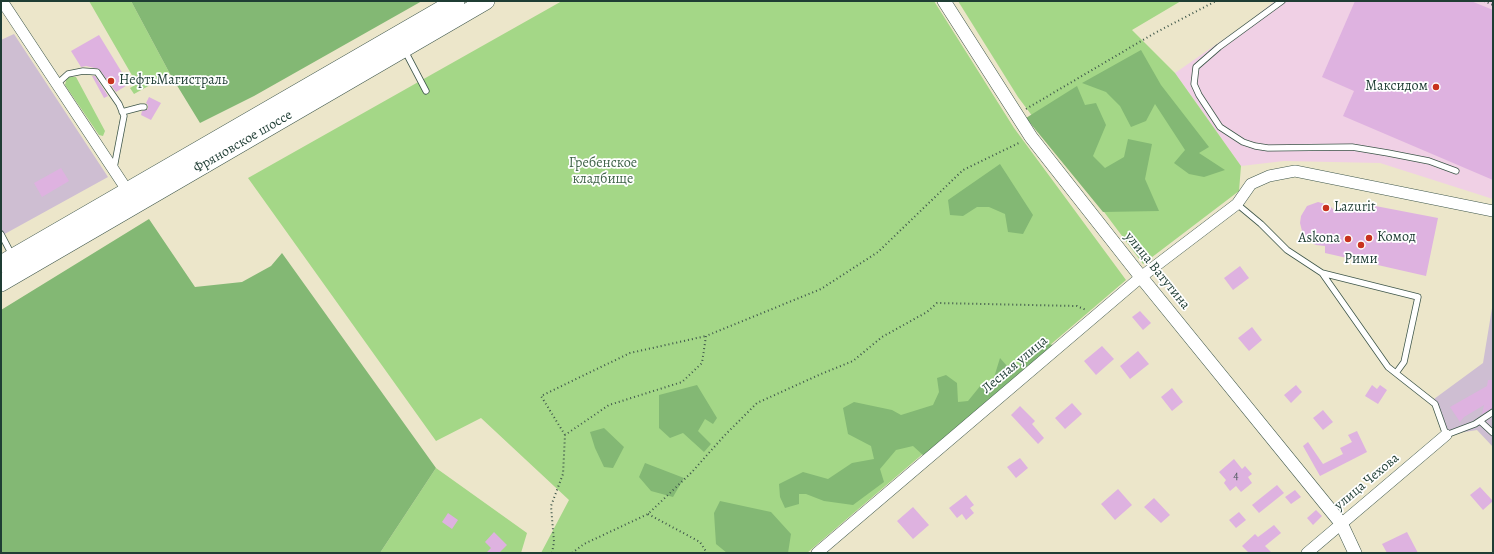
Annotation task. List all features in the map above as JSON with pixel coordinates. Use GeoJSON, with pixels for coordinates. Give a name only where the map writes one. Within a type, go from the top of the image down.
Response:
{"type":"FeatureCollection","features":[{"type":"Feature","properties":{"kind":"main road","name":"Фряновское шоссе"},"geometry":{"type":"LineString","coordinates":[[7,260],[456,1]]}},
{"type":"Feature","properties":{"kind":"main road","name":"Фряновское шоссе"},"geometry":{"type":"LineString","coordinates":[[1,284],[486,1]]}},
{"type":"Feature","properties":{"kind":"street"},"geometry":{"type":"LineString","coordinates":[[2,1],[127,190]]}},
{"type":"Feature","properties":{"kind":"street","name":"улица Ватутина"},"geometry":{"type":"LineString","coordinates":[[944,1],[1032,137],[1141,277],[1341,523],[1355,553]]}},
{"type":"Feature","properties":{"kind":"street","name":"Лесная улица"},"geometry":{"type":"LineString","coordinates":[[817,553],[1141,277],[1237,204],[1251,184],[1269,176],[1295,171],[1493,211]]}},
{"type":"Feature","properties":{"kind":"street","name":"улица Чехова"},"geometry":{"type":"LineString","coordinates":[[1307,553],[1446,435]]}},
{"type":"Feature","properties":{"kind":"lane"},"geometry":{"type":"LineString","coordinates":[[1282,1],[1219,47],[1196,68],[1194,84],[1199,95],[1220,127],[1243,142],[1255,146],[1268,148],[1352,147],[1428,161],[1456,171]]}},
{"type":"Feature","properties":{"kind":"lane"},"geometry":{"type":"LineString","coordinates":[[403,49],[426,91]]}},
{"type":"Feature","properties":{"kind":"lane"},"geometry":{"type":"LineString","coordinates":[[57,84],[68,74],[83,71],[97,72],[117,102],[122,112],[123,121],[114,171]]}},
{"type":"Feature","properties":{"kind":"lane"},"geometry":{"type":"LineString","coordinates":[[122,112],[144,107]]}},
{"type":"Feature","properties":{"kind":"lane"},"geometry":{"type":"LineString","coordinates":[[1237,204],[1287,250],[1322,273],[1418,297],[1404,362],[1396,373]]}},
{"type":"Feature","properties":{"kind":"lane"},"geometry":{"type":"LineString","coordinates":[[1,234],[7,260]]}},
{"type":"Feature","properties":{"kind":"lane"},"geometry":{"type":"LineString","coordinates":[[1322,273],[1388,367],[1435,404],[1446,435],[1480,421],[1493,412]]}},
{"type":"Feature","properties":{"kind":"lane"},"geometry":{"type":"LineString","coordinates":[[1480,421],[1493,434]]}},
{"type":"Feature","properties":{"kind":"path"},"geometry":{"type":"LineString","coordinates":[[1017,114],[1153,34],[1216,1]]}},
{"type":"Feature","properties":{"kind":"path"},"geometry":{"type":"LineString","coordinates":[[1484,1],[1493,5]]}},
{"type":"Feature","properties":{"kind":"path"},"geometry":{"type":"LineString","coordinates":[[552,553],[554,542],[551,506],[563,474],[565,435],[541,396],[630,353],[706,336],[821,289],[878,252],[963,170],[1032,137]]}},
{"type":"Feature","properties":{"kind":"path"},"geometry":{"type":"LineString","coordinates":[[572,553],[584,544],[648,514],[692,472],[724,436],[757,403],[820,374],[853,362],[882,337],[926,312],[937,303],[1077,306],[1097,315]]}},
{"type":"Feature","properties":{"kind":"path"},"geometry":{"type":"LineString","coordinates":[[565,435],[609,405],[682,382],[702,363],[706,336]]}},
{"type":"Feature","properties":{"kind":"path"},"geometry":{"type":"LineString","coordinates":[[648,514],[700,542],[707,553]]}},
{"type":"Feature","properties":{"kind":"shaded area"},"geometry":{"type":"Polygon","coordinates":[[[1275,1],[1493,1],[1493,199],[1380,163],[1284,161],[1241,166],[1175,73],[1247,23],[1275,1]]]}},
{"type":"Feature","properties":{"kind":"shaded area"},"geometry":{"type":"Polygon","coordinates":[[[14,34],[108,177],[1,236],[1,40],[14,34]]]}},
{"type":"Feature","properties":{"kind":"shaded area"},"geometry":{"type":"Polygon","coordinates":[[[1493,302],[1493,447],[1477,430],[1446,435],[1434,399],[1483,363],[1493,302]]]}},
{"type":"Feature","properties":{"kind":"green space"},"geometry":{"type":"Polygon","coordinates":[[[89,1],[131,1],[170,74],[134,94],[130,88],[137,84],[89,1]]]}},
{"type":"Feature","properties":{"kind":"green space"},"geometry":{"type":"Polygon","coordinates":[[[131,1],[422,1],[254,96],[200,123],[170,74],[131,1]]]}},
{"type":"Feature","properties":{"kind":"green space","name":"Гребенское кладбище"},"geometry":{"type":"Polygon","coordinates":[[[562,1],[934,1],[1014,128],[1126,280],[807,553],[541,553],[569,500],[481,418],[436,441],[248,178],[562,1]]]}},
{"type":"Feature","properties":{"kind":"green space"},"geometry":{"type":"Polygon","coordinates":[[[958,1],[1181,1],[1132,30],[1175,73],[1241,166],[1239,191],[1143,264],[1018,97],[958,1]]]}},
{"type":"Feature","properties":{"kind":"green space"},"geometry":{"type":"Polygon","coordinates":[[[1141,50],[1161,85],[1209,147],[1199,153],[1225,170],[1204,177],[1189,174],[1174,163],[1185,150],[1155,104],[1146,121],[1131,127],[1120,106],[1106,92],[1082,83],[1141,50]]]}},
{"type":"Feature","properties":{"kind":"green space"},"geometry":{"type":"Polygon","coordinates":[[[67,77],[76,77],[105,131],[103,136],[99,135],[65,85],[67,77]]]}},
{"type":"Feature","properties":{"kind":"green space"},"geometry":{"type":"Polygon","coordinates":[[[1077,86],[1085,105],[1096,103],[1106,125],[1093,156],[1105,168],[1124,157],[1128,139],[1152,144],[1145,179],[1159,211],[1103,212],[1026,118],[1077,86]]]}},
{"type":"Feature","properties":{"kind":"green space"},"geometry":{"type":"Polygon","coordinates":[[[1000,164],[1033,215],[1023,234],[1008,232],[1005,214],[989,207],[977,207],[963,216],[950,215],[948,200],[1000,164]]]}},
{"type":"Feature","properties":{"kind":"green space"},"geometry":{"type":"Polygon","coordinates":[[[149,219],[195,287],[242,282],[271,266],[282,253],[436,468],[380,553],[1,553],[1,310],[149,219]]]}},
{"type":"Feature","properties":{"kind":"green space"},"geometry":{"type":"Polygon","coordinates":[[[1045,343],[1053,345],[1050,350],[924,456],[913,446],[896,450],[880,469],[884,482],[853,505],[824,501],[806,494],[799,494],[799,504],[785,508],[780,497],[779,484],[803,472],[828,479],[852,463],[874,459],[871,446],[848,434],[843,408],[854,402],[892,410],[901,415],[933,405],[939,392],[937,378],[946,375],[957,383],[958,402],[968,401],[981,385],[992,384],[1000,358],[1007,366],[1010,373],[1045,343]]]}},
{"type":"Feature","properties":{"kind":"green space"},"geometry":{"type":"Polygon","coordinates":[[[697,385],[717,418],[713,424],[705,419],[698,431],[711,444],[704,452],[683,433],[670,438],[659,428],[659,395],[697,385]]]}},
{"type":"Feature","properties":{"kind":"green space"},"geometry":{"type":"Polygon","coordinates":[[[604,428],[624,447],[613,468],[604,467],[595,448],[590,432],[604,428]]]}},
{"type":"Feature","properties":{"kind":"green space"},"geometry":{"type":"Polygon","coordinates":[[[645,463],[684,478],[673,497],[651,491],[639,477],[645,463]]]}},
{"type":"Feature","properties":{"kind":"green space"},"geometry":{"type":"Polygon","coordinates":[[[436,468],[527,533],[521,553],[380,553],[436,468]]]}},
{"type":"Feature","properties":{"kind":"green space"},"geometry":{"type":"Polygon","coordinates":[[[720,501],[771,512],[791,534],[788,553],[727,553],[716,544],[714,513],[720,501]]]}},
{"type":"Feature","properties":{"kind":"building"},"geometry":{"type":"Polygon","coordinates":[[[1355,1],[1471,1],[1493,10],[1493,180],[1343,116],[1354,91],[1322,77],[1355,1]]]}},
{"type":"Feature","properties":{"kind":"building"},"geometry":{"type":"Polygon","coordinates":[[[99,35],[129,84],[116,92],[99,69],[86,66],[81,67],[71,51],[99,35]]]}},
{"type":"Feature","properties":{"kind":"building"},"geometry":{"type":"Polygon","coordinates":[[[92,76],[95,76],[108,96],[104,98],[92,76]]]}},
{"type":"Feature","properties":{"kind":"building"},"geometry":{"type":"Polygon","coordinates":[[[149,97],[161,103],[151,120],[141,115],[142,111],[148,109],[148,105],[146,103],[149,97]]]}},
{"type":"Feature","properties":{"kind":"building"},"geometry":{"type":"Polygon","coordinates":[[[61,168],[69,181],[42,197],[34,183],[61,168]]]}},
{"type":"Feature","properties":{"kind":"building","name":"Комод"},"geometry":{"type":"Polygon","coordinates":[[[1318,202],[1329,205],[1335,211],[1344,212],[1345,209],[1363,212],[1365,204],[1438,218],[1426,276],[1325,253],[1325,246],[1316,245],[1306,240],[1300,223],[1301,216],[1307,206],[1318,202]]]}},
{"type":"Feature","properties":{"kind":"building"},"geometry":{"type":"Polygon","coordinates":[[[1240,266],[1249,278],[1233,290],[1224,278],[1240,266]]]}},
{"type":"Feature","properties":{"kind":"building"},"geometry":{"type":"Polygon","coordinates":[[[1140,311],[1151,323],[1143,330],[1132,317],[1140,311]]]}},
{"type":"Feature","properties":{"kind":"building"},"geometry":{"type":"Polygon","coordinates":[[[1252,327],[1262,340],[1249,351],[1238,338],[1252,327]]]}},
{"type":"Feature","properties":{"kind":"building"},"geometry":{"type":"Polygon","coordinates":[[[1102,346],[1114,359],[1096,375],[1084,361],[1102,346]]]}},
{"type":"Feature","properties":{"kind":"building"},"geometry":{"type":"Polygon","coordinates":[[[1138,351],[1149,364],[1130,379],[1120,366],[1138,351]]]}},
{"type":"Feature","properties":{"kind":"building"},"geometry":{"type":"Polygon","coordinates":[[[1488,380],[1493,380],[1493,408],[1482,414],[1484,405],[1464,417],[1460,422],[1450,407],[1487,386],[1488,380]]]}},
{"type":"Feature","properties":{"kind":"building"},"geometry":{"type":"Polygon","coordinates":[[[1296,385],[1302,392],[1291,403],[1284,395],[1296,385]]]}},
{"type":"Feature","properties":{"kind":"building"},"geometry":{"type":"Polygon","coordinates":[[[1372,385],[1377,389],[1380,385],[1387,390],[1378,404],[1365,396],[1372,385]]]}},
{"type":"Feature","properties":{"kind":"building"},"geometry":{"type":"Polygon","coordinates":[[[1172,388],[1183,402],[1172,411],[1161,397],[1172,388]]]}},
{"type":"Feature","properties":{"kind":"building"},"geometry":{"type":"Polygon","coordinates":[[[1072,403],[1082,414],[1065,429],[1055,418],[1072,403]]]}},
{"type":"Feature","properties":{"kind":"building"},"geometry":{"type":"Polygon","coordinates":[[[1020,406],[1035,421],[1032,424],[1044,438],[1038,444],[1011,415],[1020,406]]]}},
{"type":"Feature","properties":{"kind":"building"},"geometry":{"type":"Polygon","coordinates":[[[1323,410],[1333,422],[1323,430],[1313,418],[1323,410]]]}},
{"type":"Feature","properties":{"kind":"building"},"geometry":{"type":"Polygon","coordinates":[[[1357,431],[1367,452],[1320,476],[1303,446],[1308,442],[1323,464],[1343,454],[1340,448],[1352,442],[1348,435],[1357,431]]]}},
{"type":"Feature","properties":{"kind":"building"},"geometry":{"type":"Polygon","coordinates":[[[1020,458],[1028,468],[1016,478],[1007,467],[1020,458]]]}},
{"type":"Feature","properties":{"kind":"building"},"geometry":{"type":"Polygon","coordinates":[[[1234,459],[1242,469],[1245,466],[1252,474],[1248,477],[1252,483],[1241,492],[1236,486],[1230,491],[1224,483],[1226,480],[1219,472],[1234,459]]]}},
{"type":"Feature","properties":{"kind":"building"},"geometry":{"type":"Polygon","coordinates":[[[1277,485],[1284,493],[1259,513],[1252,505],[1277,485]]]}},
{"type":"Feature","properties":{"kind":"building"},"geometry":{"type":"Polygon","coordinates":[[[1480,487],[1493,501],[1483,510],[1470,495],[1480,487]]]}},
{"type":"Feature","properties":{"kind":"building"},"geometry":{"type":"Polygon","coordinates":[[[1118,489],[1132,505],[1115,520],[1101,504],[1118,489]]]}},
{"type":"Feature","properties":{"kind":"building"},"geometry":{"type":"Polygon","coordinates":[[[1295,490],[1301,497],[1291,504],[1285,497],[1295,490]]]}},
{"type":"Feature","properties":{"kind":"building"},"geometry":{"type":"Polygon","coordinates":[[[966,495],[974,505],[970,508],[974,513],[966,520],[962,514],[957,518],[949,508],[966,495]]]}},
{"type":"Feature","properties":{"kind":"building"},"geometry":{"type":"Polygon","coordinates":[[[1154,498],[1170,515],[1161,523],[1144,507],[1154,498]]]}},
{"type":"Feature","properties":{"kind":"building"},"geometry":{"type":"Polygon","coordinates":[[[913,507],[929,525],[913,539],[897,521],[913,507]]]}},
{"type":"Feature","properties":{"kind":"building"},"geometry":{"type":"Polygon","coordinates":[[[1316,510],[1322,516],[1313,525],[1307,518],[1316,510]]]}},
{"type":"Feature","properties":{"kind":"building"},"geometry":{"type":"Polygon","coordinates":[[[1239,512],[1246,520],[1236,528],[1229,520],[1239,512]]]}},
{"type":"Feature","properties":{"kind":"building"},"geometry":{"type":"Polygon","coordinates":[[[448,513],[458,520],[452,529],[442,522],[448,513]]]}},
{"type":"Feature","properties":{"kind":"building"},"geometry":{"type":"Polygon","coordinates":[[[1274,525],[1281,533],[1265,546],[1272,553],[1249,553],[1242,546],[1255,534],[1258,537],[1274,525]]]}},
{"type":"Feature","properties":{"kind":"building"},"geometry":{"type":"Polygon","coordinates":[[[494,532],[507,545],[499,553],[486,553],[491,548],[485,542],[494,532]]]}},
{"type":"Feature","properties":{"kind":"building"},"geometry":{"type":"Polygon","coordinates":[[[1407,532],[1418,553],[1387,553],[1382,544],[1407,532]]]}},
{"type":"Feature","properties":{"kind":"place","name":"НефтьМагистраль"},"geometry":{"type":"Point","coordinates":[111,81]}},
{"type":"Feature","properties":{"kind":"place","name":"Максидом"},"geometry":{"type":"Point","coordinates":[1436,87]}},
{"type":"Feature","properties":{"kind":"place","name":"Lazurit"},"geometry":{"type":"Point","coordinates":[1326,208]}},
{"type":"Feature","properties":{"kind":"place","name":"Комод"},"geometry":{"type":"Point","coordinates":[1369,238]}},
{"type":"Feature","properties":{"kind":"place","name":"Askona"},"geometry":{"type":"Point","coordinates":[1348,239]}},
{"type":"Feature","properties":{"kind":"place","name":"Рими"},"geometry":{"type":"Point","coordinates":[1361,245]}}]}
